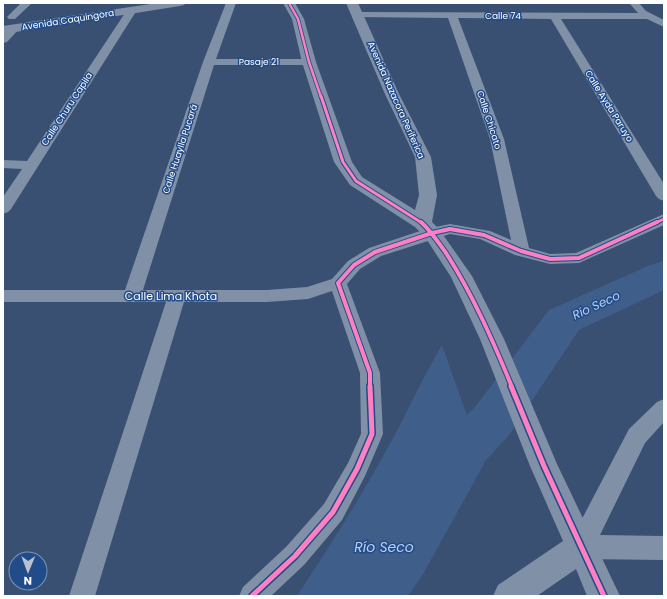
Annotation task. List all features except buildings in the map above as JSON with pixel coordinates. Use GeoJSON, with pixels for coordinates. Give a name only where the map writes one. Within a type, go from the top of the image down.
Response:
{"type":"FeatureCollection","features":[{"type":"Feature","properties":{"kind":"street"},"geometry":{"type":"LineString","coordinates":[[3,40],[8,24],[27,3]]}},
{"type":"Feature","properties":{"kind":"street","name":"Avenida Caquingora"},"geometry":{"type":"LineString","coordinates":[[8,24],[180,3]]}},
{"type":"Feature","properties":{"kind":"street","name":"Calle Huaylla Pucará"},"geometry":{"type":"LineString","coordinates":[[132,295],[208,62],[231,3]]}},
{"type":"Feature","properties":{"kind":"street"},"geometry":{"type":"LineString","coordinates":[[289,3],[298,19],[309,62],[343,162],[356,182],[427,228],[461,276],[492,339],[544,466],[604,596]]}},
{"type":"Feature","properties":{"kind":"street"},"geometry":{"type":"LineString","coordinates":[[427,3],[430,16]]}},
{"type":"Feature","properties":{"kind":"street"},"geometry":{"type":"LineString","coordinates":[[526,3],[533,16]]}},
{"type":"Feature","properties":{"kind":"street"},"geometry":{"type":"LineString","coordinates":[[634,3],[649,16],[664,24]]}},
{"type":"Feature","properties":{"kind":"street","name":"Avenida Caquingora"},"geometry":{"type":"LineString","coordinates":[[8,24],[72,8]]}},
{"type":"Feature","properties":{"kind":"street","name":"Calle 74"},"geometry":{"type":"LineString","coordinates":[[354,9],[430,16],[649,16]]}},
{"type":"Feature","properties":{"kind":"street","name":"Avenida Nazacora Periferica"},"geometry":{"type":"LineString","coordinates":[[354,9],[392,94],[423,156],[428,195],[427,228]]}},
{"type":"Feature","properties":{"kind":"street","name":"Calle Churu Capila"},"geometry":{"type":"LineString","coordinates":[[3,209],[132,10]]}},
{"type":"Feature","properties":{"kind":"street","name":"Calle Chicato"},"geometry":{"type":"LineString","coordinates":[[452,16],[497,139],[521,251]]}},
{"type":"Feature","properties":{"kind":"street","name":"Calle Ayda Paruyo"},"geometry":{"type":"LineString","coordinates":[[554,16],[664,196]]}},
{"type":"Feature","properties":{"kind":"street","name":"Pasaje 21"},"geometry":{"type":"LineString","coordinates":[[208,62],[309,62]]}},
{"type":"Feature","properties":{"kind":"street"},"geometry":{"type":"LineString","coordinates":[[3,164],[31,164]]}},
{"type":"Feature","properties":{"kind":"street"},"geometry":{"type":"LineString","coordinates":[[252,596],[295,556],[333,512],[357,469],[372,434],[370,373],[338,283],[354,265],[376,252],[427,228],[450,229],[484,235],[521,251],[550,259],[579,258],[664,219]]}},
{"type":"Feature","properties":{"kind":"street","name":"Calle Lima Khota"},"geometry":{"type":"LineString","coordinates":[[3,296],[267,296],[308,293],[338,283]]}},
{"type":"Feature","properties":{"kind":"street"},"geometry":{"type":"LineString","coordinates":[[82,596],[178,296]]}},
{"type":"Feature","properties":{"kind":"street"},"geometry":{"type":"LineString","coordinates":[[509,596],[581,547],[636,436],[664,408]]}},
{"type":"Feature","properties":{"kind":"street"},"geometry":{"type":"LineString","coordinates":[[581,547],[664,548]]}},
{"type":"Feature","properties":{"kind":"water","name":"Río Seco"},"geometry":{"type":"Polygon","coordinates":[[[442,345],[484,464],[423,574],[408,596],[297,596],[369,481],[442,345]]]}},
{"type":"Feature","properties":{"kind":"waterway","name":"Río Seco"},"geometry":{"type":"LineString","coordinates":[[437,478],[492,421],[564,320],[664,274]]}},
{"type":"Feature","properties":{"kind":"cycle path"},"geometry":{"type":"LineString","coordinates":[[289,3],[298,19],[309,62],[343,162],[356,181],[422,223],[432,233],[461,276],[492,339],[544,466],[604,596]]}},
{"type":"Feature","properties":{"kind":"cycle path"},"geometry":{"type":"LineString","coordinates":[[252,596],[295,556],[333,512],[357,469],[372,434],[370,373],[338,283],[354,265],[375,252],[432,233],[450,229],[484,235],[521,251],[550,259],[579,258],[664,219]]}}]}
